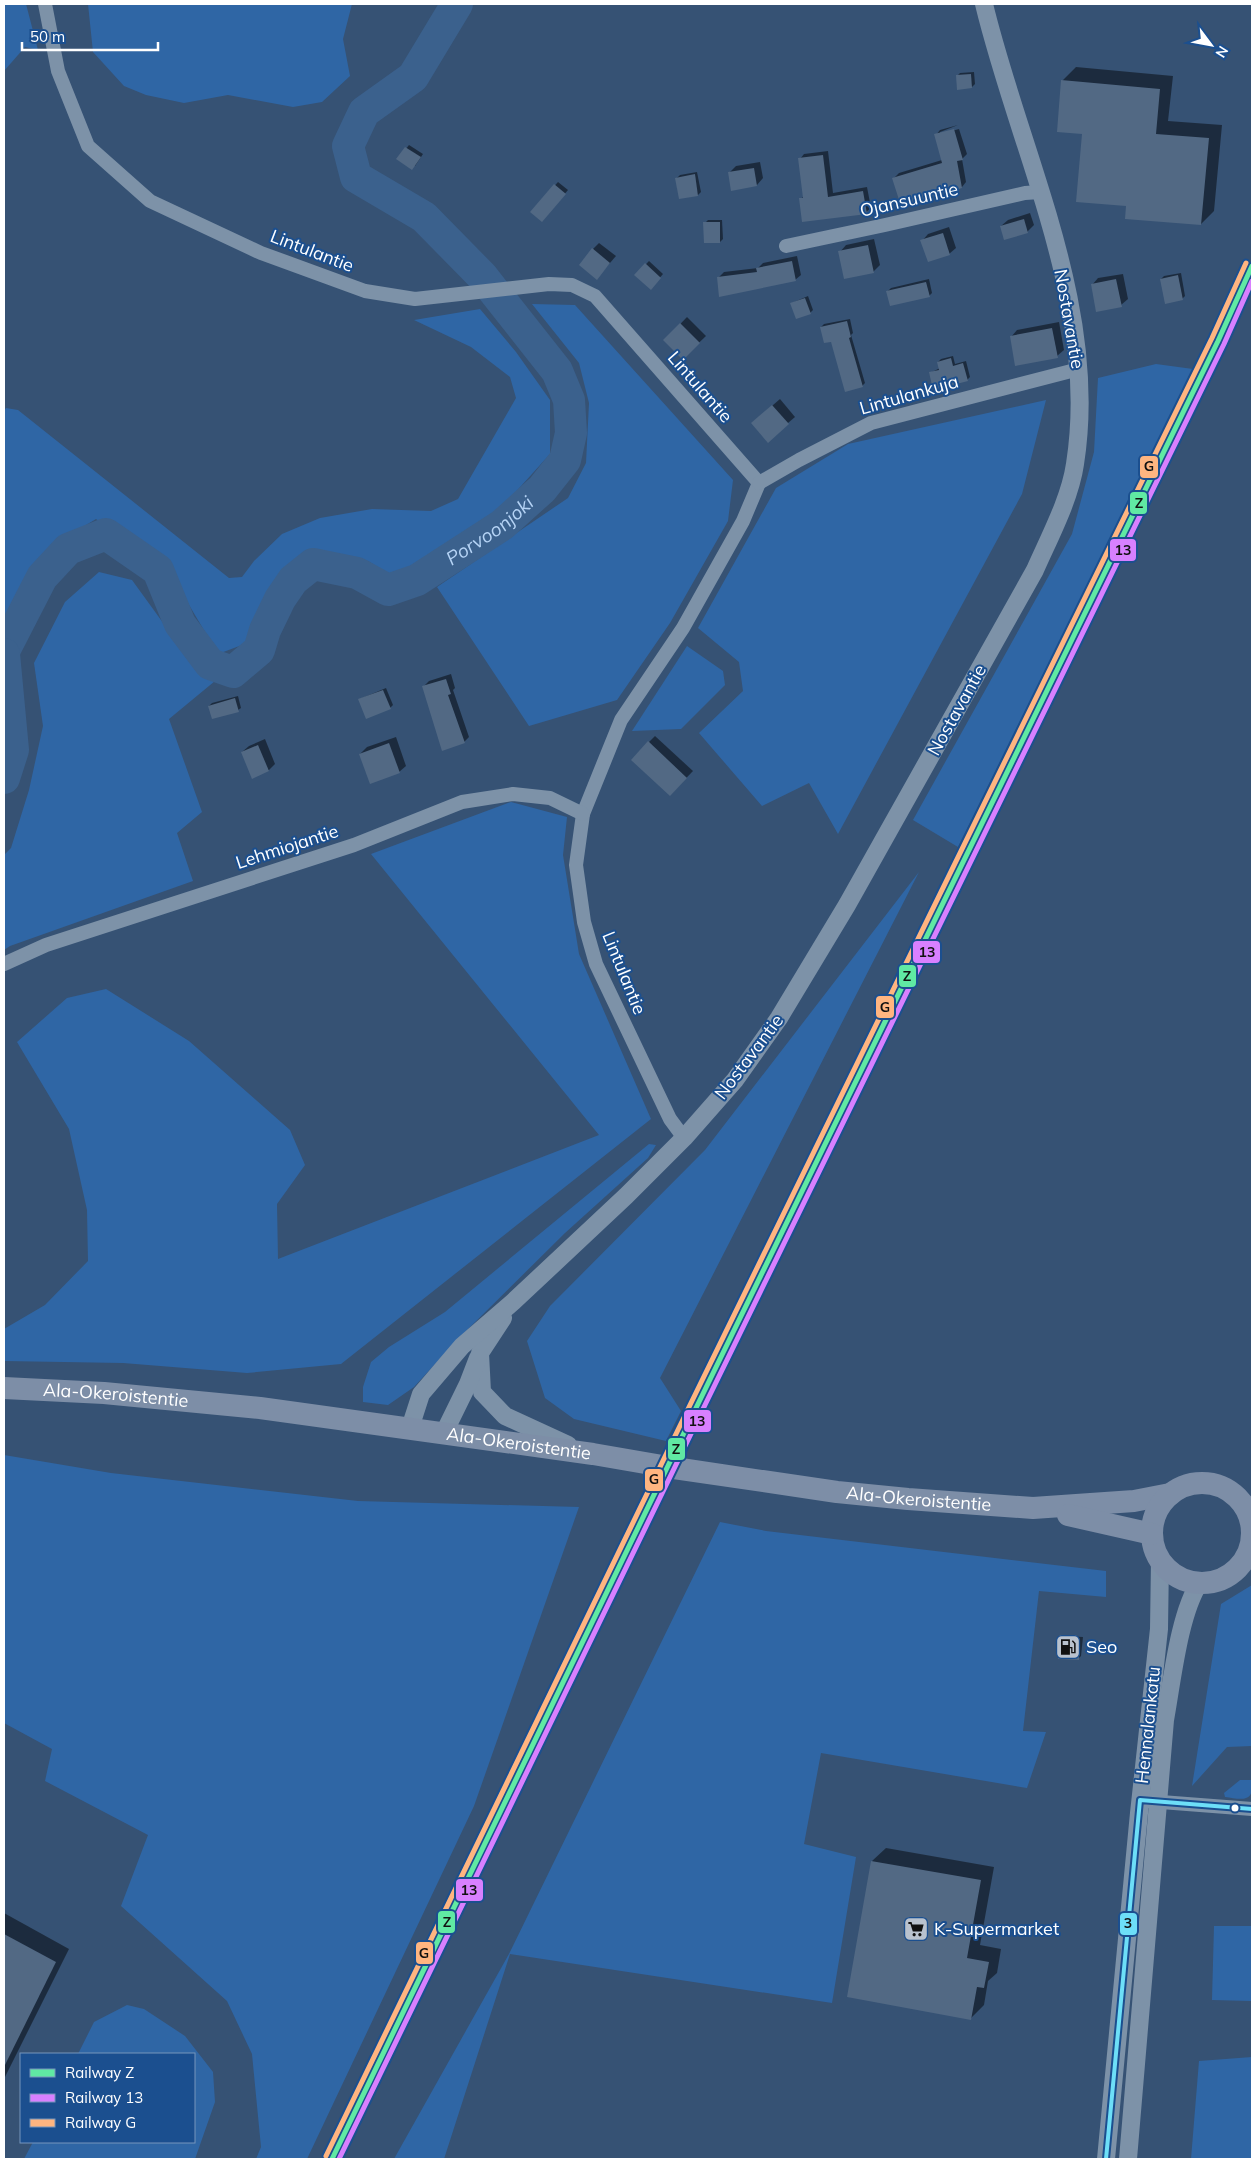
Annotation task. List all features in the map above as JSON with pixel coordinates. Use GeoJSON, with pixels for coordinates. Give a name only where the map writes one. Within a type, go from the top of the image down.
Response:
{"type":"FeatureCollection","features":[{"type":"Feature","properties":{"kind":"main road","name":"Ala-Okeroistentie"},"geometry":{"type":"LineString","coordinates":[[4,1388],[104,1393],[182,1400],[410,1428],[837,1492],[1033,1508],[1095,1520],[1152,1534]]}},
{"type":"Feature","properties":{"kind":"main road"},"geometry":{"type":"LineString","coordinates":[[1201,1482],[1218,1485],[1248,1504],[1252,1544],[1245,1558],[1225,1578],[1211,1582],[1200,1582],[1182,1578],[1169,1570],[1160,1560],[1155,1551],[1152,1534],[1156,1512],[1170,1494],[1185,1485],[1201,1482]]}},
{"type":"Feature","properties":{"kind":"main road","name":"Ala-Okeroistentie"},"geometry":{"type":"LineString","coordinates":[[1033,1508],[1134,1501],[1170,1494]]}},
{"type":"Feature","properties":{"kind":"street","name":"Lintulantie"},"geometry":{"type":"LineString","coordinates":[[45,4],[58,71],[88,146],[150,201],[261,253],[365,291],[415,299],[549,284],[572,285],[595,296],[760,483],[743,521],[684,628],[621,720],[583,814],[576,865],[584,922],[596,964],[670,1119],[684,1138]]}},
{"type":"Feature","properties":{"kind":"street","name":"Nostavantie"},"geometry":{"type":"LineString","coordinates":[[410,1428],[421,1394],[462,1346],[513,1302],[626,1196],[684,1138],[735,1080],[779,1018],[881,846],[1035,570],[1058,520],[1075,466],[1080,417],[1079,369],[1070,305],[1040,192],[984,4]]}},
{"type":"Feature","properties":{"kind":"street","name":"Ojansuuntie"},"geometry":{"type":"LineString","coordinates":[[786,246],[885,226],[1025,193],[1040,192]]}},
{"type":"Feature","properties":{"kind":"street","name":"Lintulankuja"},"geometry":{"type":"LineString","coordinates":[[760,483],[799,460],[871,423],[1079,369]]}},
{"type":"Feature","properties":{"kind":"street","name":"Lehmiojantie"},"geometry":{"type":"LineString","coordinates":[[4,964],[46,945],[354,845],[462,802],[513,794],[550,798],[583,814]]}},
{"type":"Feature","properties":{"kind":"street","name":"Nostavantie"},"geometry":{"type":"LineString","coordinates":[[444,1433],[468,1384],[480,1353],[513,1302]]}},
{"type":"Feature","properties":{"kind":"street"},"geometry":{"type":"LineString","coordinates":[[480,1353],[482,1392],[505,1416],[556,1441],[593,1454]]}},
{"type":"Feature","properties":{"kind":"street","name":"Hennalankatu"},"geometry":{"type":"LineString","coordinates":[[1128,2159],[1159,1629],[1160,1560]]}},
{"type":"Feature","properties":{"kind":"street","name":"Hennalankatu"},"geometry":{"type":"LineString","coordinates":[[1106,2159],[1149,1801],[1176,1657],[1190,1600],[1200,1582]]}},
{"type":"Feature","properties":{"kind":"street"},"geometry":{"type":"LineString","coordinates":[[1149,1801],[1252,1810]]}},
{"type":"Feature","properties":{"kind":"shaded area"},"geometry":{"type":"Polygon","coordinates":[[[4,4],[26,4],[38,50],[25,47],[4,71],[4,4]]]}},
{"type":"Feature","properties":{"kind":"shaded area"},"geometry":{"type":"Polygon","coordinates":[[[88,4],[352,4],[343,39],[350,76],[322,102],[293,107],[228,95],[184,103],[146,95],[124,86],[93,52],[88,4]]]}},
{"type":"Feature","properties":{"kind":"shaded area"},"geometry":{"type":"Polygon","coordinates":[[[532,304],[575,305],[733,480],[728,521],[670,623],[617,700],[529,726],[437,587],[568,498],[586,463],[589,403],[579,363],[532,304]]]}},
{"type":"Feature","properties":{"kind":"shaded area"},"geometry":{"type":"Polygon","coordinates":[[[480,309],[516,352],[550,400],[550,454],[495,515],[407,568],[389,574],[368,561],[312,552],[281,572],[250,642],[218,654],[169,571],[96,519],[71,534],[27,578],[4,629],[4,411],[6,408],[18,410],[229,578],[242,577],[254,561],[282,534],[320,518],[372,509],[431,511],[458,499],[516,398],[510,377],[471,347],[414,320],[480,309]]]}},
{"type":"Feature","properties":{"kind":"shaded area"},"geometry":{"type":"Polygon","coordinates":[[[1156,364],[1193,369],[958,847],[913,820],[1072,534],[1094,452],[1098,378],[1156,364]]]}},
{"type":"Feature","properties":{"kind":"shaded area"},"geometry":{"type":"Polygon","coordinates":[[[1046,400],[1022,494],[838,834],[809,783],[762,806],[699,733],[743,691],[739,662],[698,628],[776,488],[848,444],[1046,400]]]}},
{"type":"Feature","properties":{"kind":"shaded area"},"geometry":{"type":"Polygon","coordinates":[[[99,572],[132,580],[190,660],[215,681],[169,719],[202,812],[177,833],[193,881],[10,946],[4,950],[4,855],[11,848],[29,790],[43,726],[34,663],[65,602],[99,572]]]}},
{"type":"Feature","properties":{"kind":"shaded area"},"geometry":{"type":"Polygon","coordinates":[[[687,646],[723,671],[725,685],[681,729],[632,731],[687,646]]]}},
{"type":"Feature","properties":{"kind":"shaded area"},"geometry":{"type":"Polygon","coordinates":[[[511,802],[567,817],[563,855],[579,954],[651,1119],[341,1364],[247,1373],[123,1363],[4,1361],[4,1329],[45,1305],[88,1261],[87,1210],[69,1129],[17,1042],[67,998],[106,989],[189,1041],[290,1130],[305,1165],[277,1204],[278,1259],[599,1135],[371,854],[511,802]]]}},
{"type":"Feature","properties":{"kind":"shaded area"},"geometry":{"type":"Polygon","coordinates":[[[919,872],[660,1378],[681,1411],[666,1441],[574,1419],[545,1398],[527,1341],[550,1306],[705,1150],[919,872]]]}},
{"type":"Feature","properties":{"kind":"shaded area"},"geometry":{"type":"Polygon","coordinates":[[[649,1144],[656,1145],[648,1158],[565,1233],[459,1338],[414,1387],[388,1405],[363,1402],[363,1387],[371,1362],[389,1347],[445,1312],[649,1144]]]}},
{"type":"Feature","properties":{"kind":"shaded area"},"geometry":{"type":"Polygon","coordinates":[[[4,1455],[111,1473],[358,1501],[579,1507],[474,1806],[307,2159],[256,2159],[261,2147],[252,2054],[227,2001],[121,1906],[148,1835],[45,1781],[52,1749],[4,1723],[4,1455]]]}},
{"type":"Feature","properties":{"kind":"shaded area"},"geometry":{"type":"Polygon","coordinates":[[[720,1522],[766,1531],[1106,1571],[1106,1597],[1039,1591],[1023,1731],[1046,1732],[1027,1788],[821,1753],[804,1844],[856,1857],[832,2003],[510,1954],[444,2159],[394,2159],[509,1954],[720,1522]]]}},
{"type":"Feature","properties":{"kind":"shaded area"},"geometry":{"type":"Polygon","coordinates":[[[1252,1585],[1252,1746],[1227,1747],[1192,1786],[1221,1604],[1252,1585]]]}},
{"type":"Feature","properties":{"kind":"shaded area"},"geometry":{"type":"Polygon","coordinates":[[[1240,1780],[1251,1780],[1252,1788],[1249,1796],[1241,1799],[1225,1797],[1224,1793],[1240,1780]]]}},
{"type":"Feature","properties":{"kind":"shaded area"},"geometry":{"type":"Polygon","coordinates":[[[1214,1926],[1252,1926],[1252,2001],[1212,2000],[1214,1926]]]}},
{"type":"Feature","properties":{"kind":"shaded area"},"geometry":{"type":"Polygon","coordinates":[[[127,2005],[144,2009],[185,2036],[213,2072],[215,2102],[195,2159],[24,2159],[32,2143],[195,2143],[195,2053],[78,2053],[94,2022],[127,2005]]]}},
{"type":"Feature","properties":{"kind":"shaded area"},"geometry":{"type":"Polygon","coordinates":[[[1252,2057],[1252,2159],[1191,2159],[1199,2061],[1252,2057]]]}},
{"type":"Feature","properties":{"kind":"building"},"geometry":{"type":"Polygon","coordinates":[[[971,74],[972,88],[957,90],[956,75],[971,74]]]}},
{"type":"Feature","properties":{"kind":"building"},"geometry":{"type":"Polygon","coordinates":[[[1061,80],[1160,89],[1156,134],[1209,138],[1201,225],[1125,219],[1126,206],[1076,202],[1082,134],[1057,132],[1061,80]]]}},
{"type":"Feature","properties":{"kind":"building"},"geometry":{"type":"Polygon","coordinates":[[[954,129],[963,160],[957,161],[962,188],[901,206],[892,178],[942,163],[934,134],[954,129]]]}},
{"type":"Feature","properties":{"kind":"building"},"geometry":{"type":"Polygon","coordinates":[[[405,147],[421,157],[412,170],[396,159],[405,147]]]}},
{"type":"Feature","properties":{"kind":"building"},"geometry":{"type":"Polygon","coordinates":[[[823,155],[828,197],[863,191],[867,214],[802,222],[799,198],[803,198],[798,158],[823,155]]]}},
{"type":"Feature","properties":{"kind":"building"},"geometry":{"type":"Polygon","coordinates":[[[754,168],[757,186],[731,191],[728,172],[754,168]]]}},
{"type":"Feature","properties":{"kind":"building"},"geometry":{"type":"Polygon","coordinates":[[[695,174],[698,196],[679,199],[675,178],[695,174]]]}},
{"type":"Feature","properties":{"kind":"building"},"geometry":{"type":"Polygon","coordinates":[[[554,184],[566,194],[542,222],[530,212],[554,184]]]}},
{"type":"Feature","properties":{"kind":"building"},"geometry":{"type":"Polygon","coordinates":[[[1024,219],[1028,233],[1004,240],[1000,226],[1024,219]]]}},
{"type":"Feature","properties":{"kind":"building"},"geometry":{"type":"Polygon","coordinates":[[[703,222],[720,222],[720,243],[704,243],[703,222]]]}},
{"type":"Feature","properties":{"kind":"building"},"geometry":{"type":"Polygon","coordinates":[[[943,233],[950,255],[928,262],[920,240],[943,233]]]}},
{"type":"Feature","properties":{"kind":"building"},"geometry":{"type":"Polygon","coordinates":[[[868,245],[874,273],[844,279],[838,251],[868,245]]]}},
{"type":"Feature","properties":{"kind":"building"},"geometry":{"type":"Polygon","coordinates":[[[592,248],[610,263],[597,280],[579,265],[592,248]]]}},
{"type":"Feature","properties":{"kind":"building"},"geometry":{"type":"Polygon","coordinates":[[[792,261],[796,281],[719,297],[717,277],[757,272],[756,268],[792,261]]]}},
{"type":"Feature","properties":{"kind":"building"},"geometry":{"type":"Polygon","coordinates":[[[645,263],[661,278],[651,290],[634,275],[645,263]]]}},
{"type":"Feature","properties":{"kind":"building"},"geometry":{"type":"Polygon","coordinates":[[[1178,275],[1183,300],[1165,304],[1160,279],[1178,275]]]}},
{"type":"Feature","properties":{"kind":"building"},"geometry":{"type":"Polygon","coordinates":[[[1116,279],[1122,307],[1096,312],[1091,284],[1116,279]]]}},
{"type":"Feature","properties":{"kind":"building"},"geometry":{"type":"Polygon","coordinates":[[[926,282],[930,297],[890,306],[886,291],[926,282]]]}},
{"type":"Feature","properties":{"kind":"building"},"geometry":{"type":"Polygon","coordinates":[[[805,298],[811,314],[796,319],[790,303],[805,298]]]}},
{"type":"Feature","properties":{"kind":"building"},"geometry":{"type":"Polygon","coordinates":[[[847,321],[851,337],[849,338],[863,387],[845,392],[831,342],[824,343],[820,327],[847,321]]]}},
{"type":"Feature","properties":{"kind":"building"},"geometry":{"type":"Polygon","coordinates":[[[680,323],[700,343],[683,360],[663,340],[680,323]]]}},
{"type":"Feature","properties":{"kind":"building"},"geometry":{"type":"Polygon","coordinates":[[[1052,328],[1058,358],[1015,366],[1010,336],[1052,328]]]}},
{"type":"Feature","properties":{"kind":"building"},"geometry":{"type":"Polygon","coordinates":[[[951,358],[953,366],[963,363],[968,381],[933,390],[929,372],[939,370],[937,362],[951,358]]]}},
{"type":"Feature","properties":{"kind":"building"},"geometry":{"type":"Polygon","coordinates":[[[772,405],[789,424],[768,443],[751,423],[772,405]]]}},
{"type":"Feature","properties":{"kind":"building"},"geometry":{"type":"Polygon","coordinates":[[[446,679],[451,694],[448,695],[465,743],[442,751],[422,686],[446,679]]]}},
{"type":"Feature","properties":{"kind":"building"},"geometry":{"type":"Polygon","coordinates":[[[383,690],[391,709],[366,719],[358,699],[383,690]]]}},
{"type":"Feature","properties":{"kind":"building"},"geometry":{"type":"Polygon","coordinates":[[[235,698],[239,712],[212,719],[208,706],[235,698]]]}},
{"type":"Feature","properties":{"kind":"building"},"geometry":{"type":"Polygon","coordinates":[[[648,741],[687,778],[670,796],[631,760],[648,741]]]}},
{"type":"Feature","properties":{"kind":"building"},"geometry":{"type":"Polygon","coordinates":[[[389,743],[400,773],[370,784],[359,754],[389,743]]]}},
{"type":"Feature","properties":{"kind":"building"},"geometry":{"type":"Polygon","coordinates":[[[258,745],[269,771],[252,779],[241,752],[258,745]]]}},
{"type":"Feature","properties":{"kind":"building"},"geometry":{"type":"Polygon","coordinates":[[[1059,1638],[1080,1640],[1079,1660],[1058,1659],[1059,1638]]]}},
{"type":"Feature","properties":{"kind":"building","name":"K-Supermarket"},"geometry":{"type":"Polygon","coordinates":[[[871,1861],[981,1880],[967,1958],[989,1962],[984,1988],[977,1987],[971,2020],[847,1997],[871,1861]]]}},
{"type":"Feature","properties":{"kind":"building"},"geometry":{"type":"Polygon","coordinates":[[[4,1934],[56,1962],[4,2067],[4,1934]]]}},
{"type":"Feature","properties":{"kind":"waterway","name":"Porvoonjoki"},"geometry":{"type":"LineString","coordinates":[[4,651],[42,577],[68,549],[106,534],[158,570],[180,624],[210,664],[233,672],[259,650],[265,630],[280,599],[293,580],[313,564],[357,573],[388,590],[417,580],[502,525],[542,489],[565,460],[571,433],[569,400],[557,371],[482,276],[424,217],[356,177],[348,146],[364,112],[413,77],[457,4]]}},
{"type":"Feature","properties":{"kind":"waterway","name":"Porvoonjoki"},"geometry":{"type":"LineString","coordinates":[[4,654],[13,750],[4,778]]}},
{"type":"Feature","properties":{"kind":"rail line","name":"G"},"geometry":{"type":"LineString","coordinates":[[326,2156],[691,1403],[1212,338],[1246,263]]}},
{"type":"Feature","properties":{"kind":"rail line","name":"Z"},"geometry":{"type":"LineString","coordinates":[[332,2159],[697,1406],[1218,341],[1252,266]]}},
{"type":"Feature","properties":{"kind":"rail line","name":"13"},"geometry":{"type":"LineString","coordinates":[[339,2159],[703,1409],[1224,344],[1252,281]]}},
{"type":"Feature","properties":{"kind":"transit line","name":"3"},"geometry":{"type":"LineString","coordinates":[[1106,2159],[1140,1800],[1252,1809]]}},
{"type":"Feature","properties":{"kind":"place","name":"Seo"},"geometry":{"type":"Point","coordinates":[1068,1647]}},
{"type":"Feature","properties":{"kind":"place","name":"K-Supermarket"},"geometry":{"type":"Point","coordinates":[916,1929]}}]}
